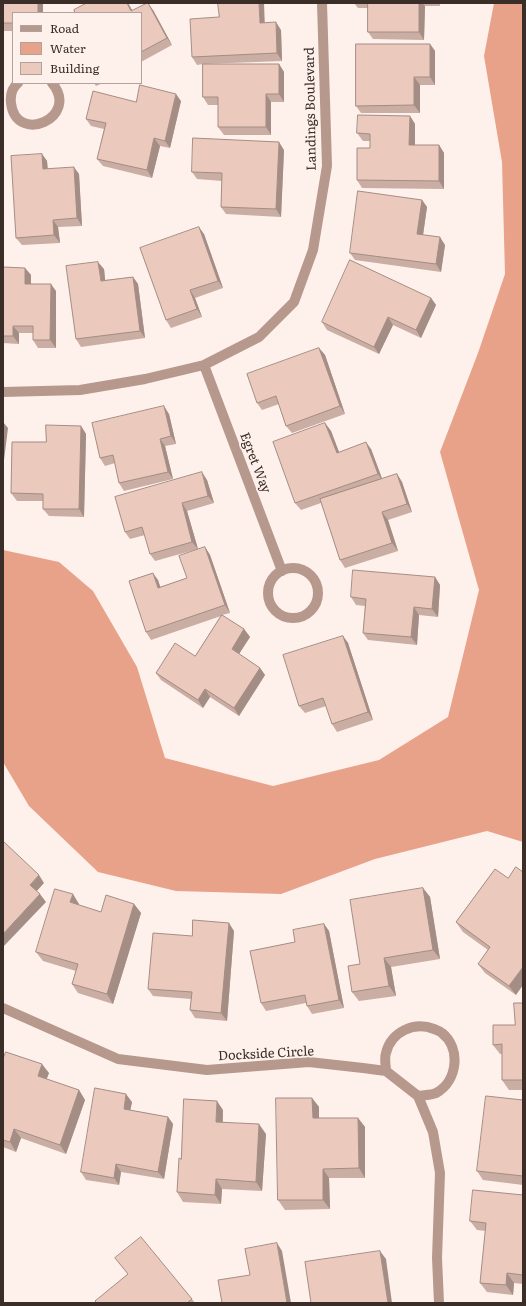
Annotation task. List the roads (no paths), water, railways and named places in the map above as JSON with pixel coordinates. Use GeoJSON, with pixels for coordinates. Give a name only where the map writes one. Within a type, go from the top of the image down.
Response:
{"type":"FeatureCollection","features":[{"type":"Feature","properties":{"kind":"street","name":"Landings Boulevard"},"geometry":{"type":"LineString","coordinates":[[3,392],[80,390],[145,379],[204,365],[260,337],[294,302],[313,250],[327,166],[322,3]]}},
{"type":"Feature","properties":{"kind":"street"},"geometry":{"type":"LineString","coordinates":[[17,84],[7,99],[11,108],[21,121],[38,125],[46,122],[57,110],[59,102],[58,94],[53,84]]}},
{"type":"Feature","properties":{"kind":"street","name":"Egret Way"},"geometry":{"type":"LineString","coordinates":[[204,365],[282,571]]}},
{"type":"Feature","properties":{"kind":"street"},"geometry":{"type":"LineString","coordinates":[[290,568],[299,568],[307,572],[317,585],[318,594],[316,603],[312,610],[305,615],[297,618],[286,617],[276,611],[271,605],[269,589],[271,582],[276,575],[282,571],[290,568]]}},
{"type":"Feature","properties":{"kind":"street","name":"Dockside Circle"},"geometry":{"type":"LineString","coordinates":[[3,1008],[118,1060],[207,1070],[309,1062],[363,1068],[386,1072],[418,1096]]}},
{"type":"Feature","properties":{"kind":"street"},"geometry":{"type":"LineString","coordinates":[[386,1072],[385,1054],[393,1038],[408,1028],[426,1026],[442,1033],[453,1047],[456,1065],[449,1081],[436,1093],[418,1096],[433,1132],[440,1173],[436,1258],[439,1303]]}},
{"type":"Feature","properties":{"kind":"water"},"geometry":{"type":"Polygon","coordinates":[[[494,3],[523,3],[523,842],[487,831],[375,859],[281,894],[176,891],[98,872],[29,806],[3,762],[3,550],[59,562],[93,591],[137,667],[165,758],[273,786],[379,760],[448,717],[479,590],[440,452],[478,353],[505,274],[502,162],[484,56],[494,3]]]}}]}
